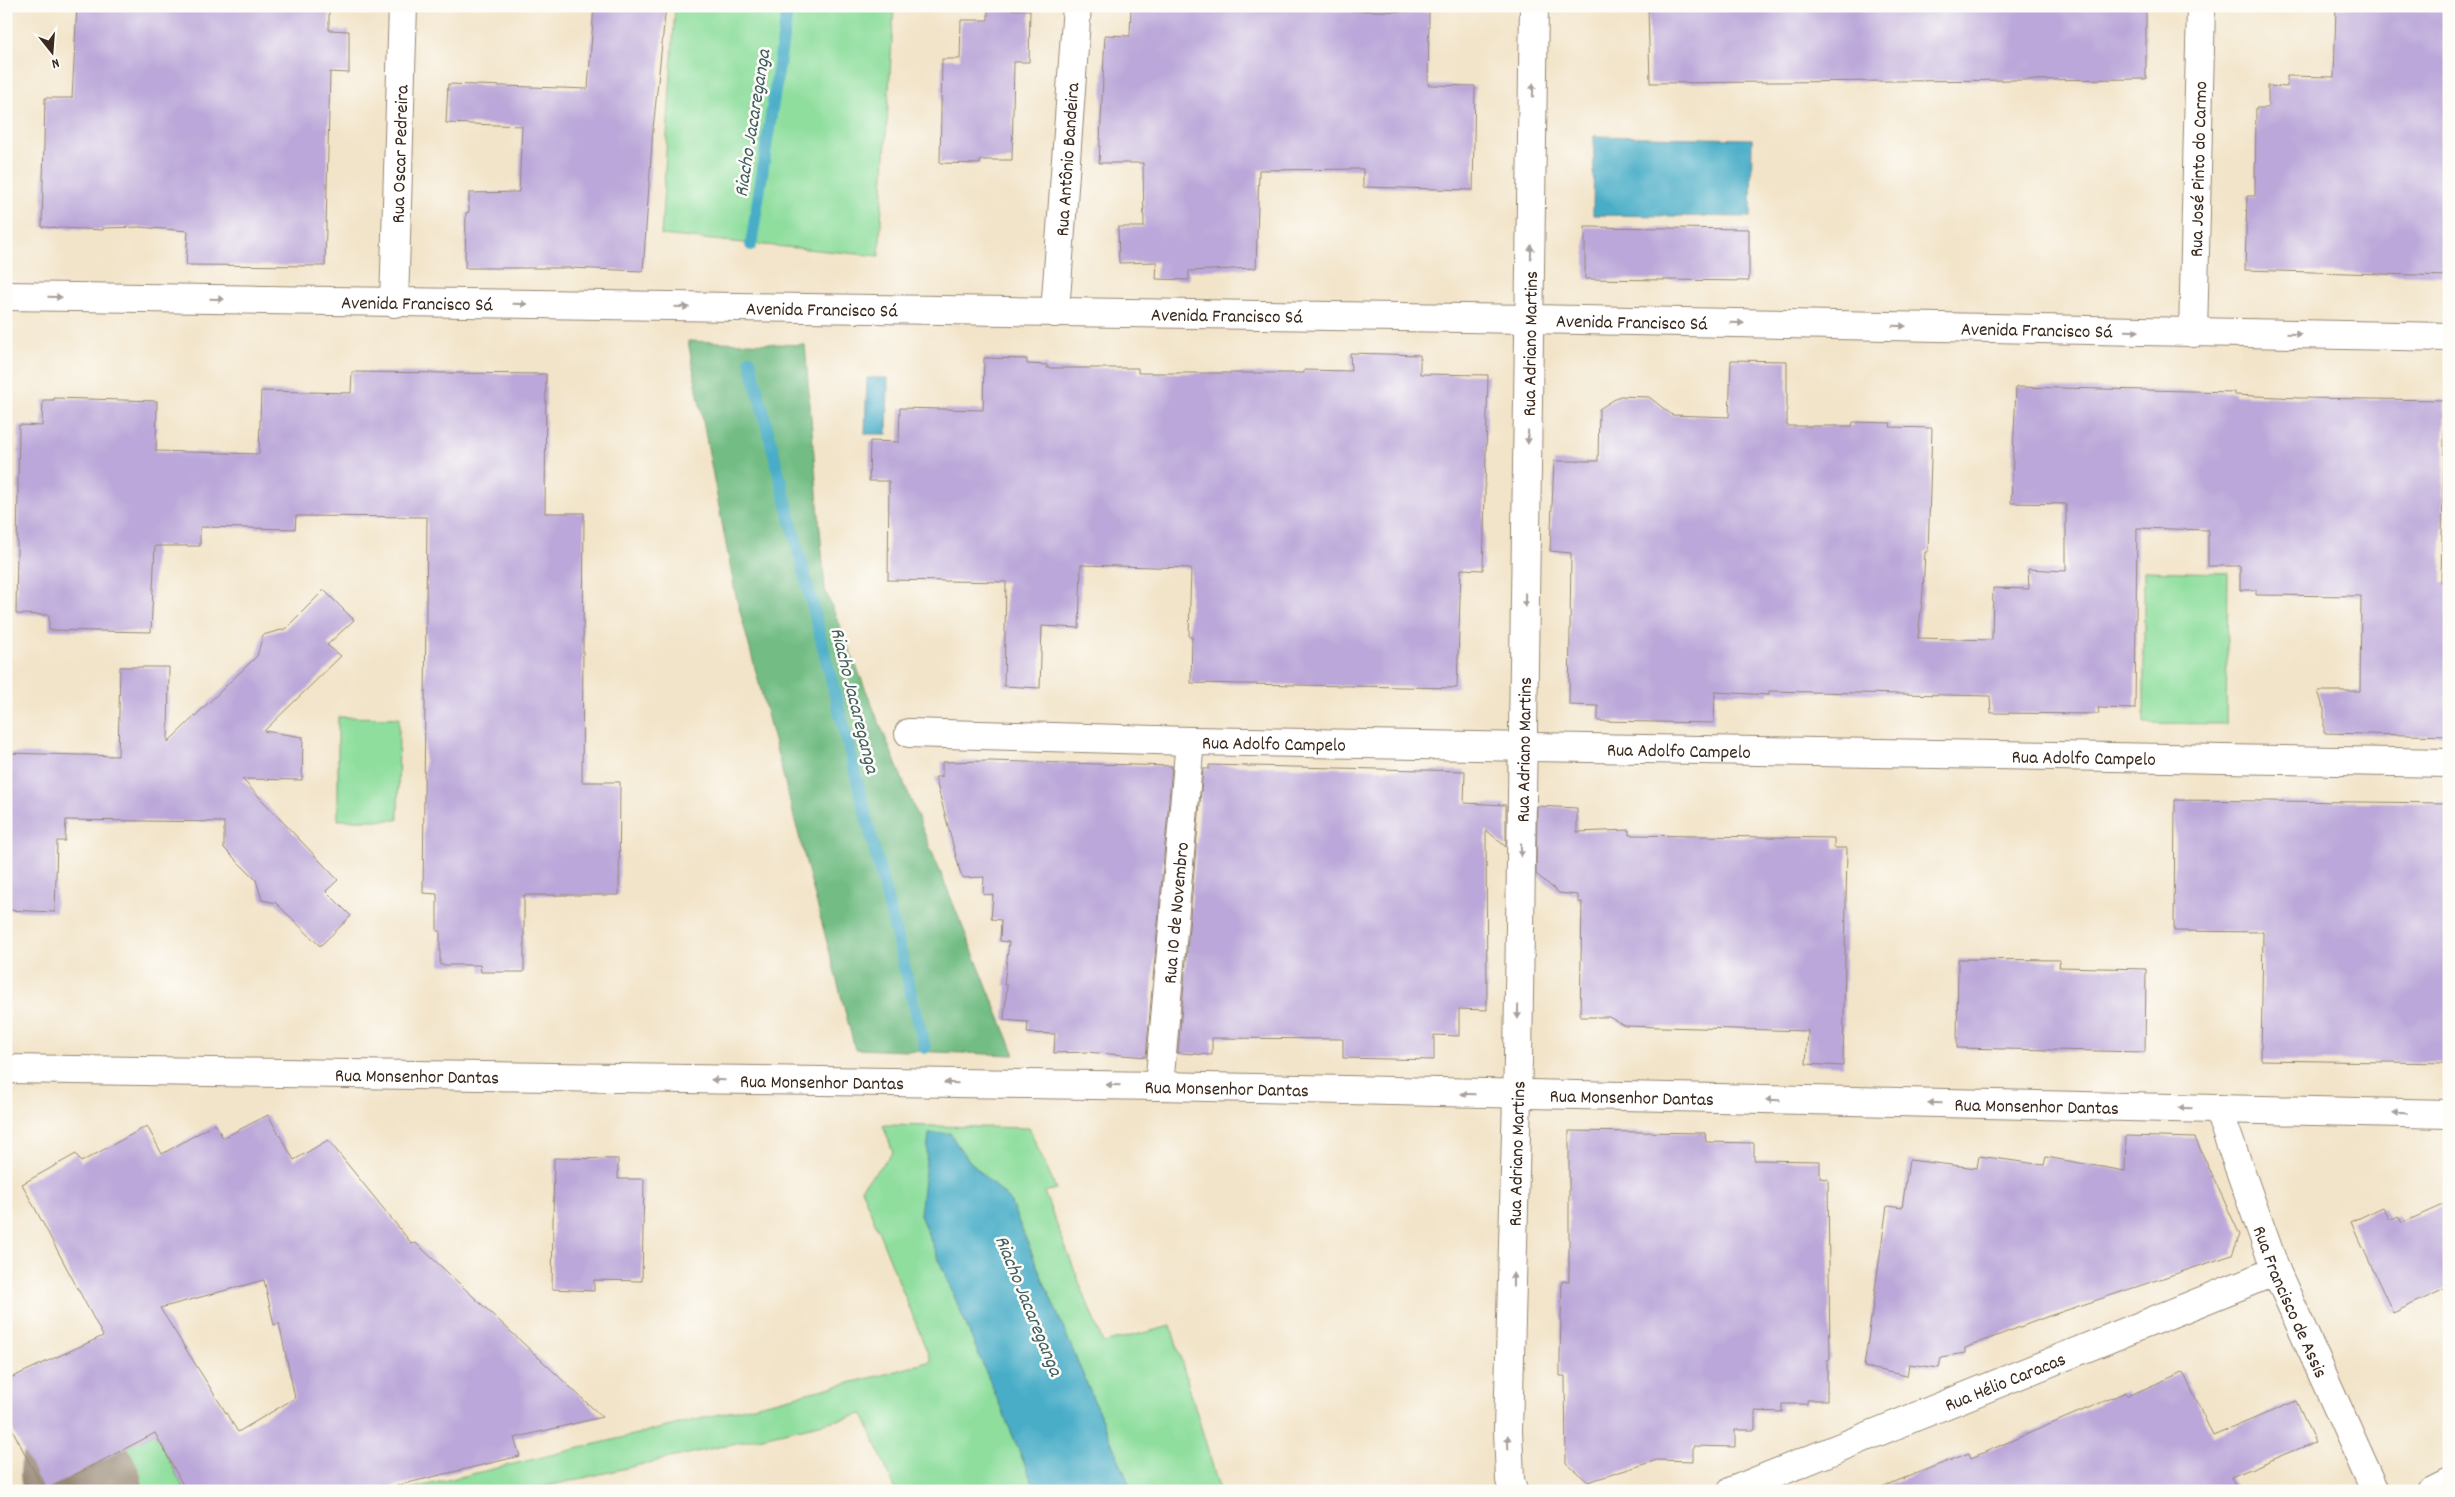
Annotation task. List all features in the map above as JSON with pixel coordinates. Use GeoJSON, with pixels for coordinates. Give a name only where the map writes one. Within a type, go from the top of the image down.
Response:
{"type":"FeatureCollection","features":[{"type":"Feature","properties":{"kind":"street","name":"Rua Oscar Pedreira"},"geometry":{"type":"LineString","coordinates":[[394,302],[403,6]]}},
{"type":"Feature","properties":{"kind":"street","name":"Rua Antônio Bandeira"},"geometry":{"type":"LineString","coordinates":[[1055,313],[1077,6]]}},
{"type":"Feature","properties":{"kind":"street","name":"Rua Adriano Martins"},"geometry":{"type":"LineString","coordinates":[[1513,1491],[1510,1480],[1508,1430],[1517,1095],[1534,6]]}},
{"type":"Feature","properties":{"kind":"street","name":"Rua José Pinto do Carmo"},"geometry":{"type":"LineString","coordinates":[[2193,333],[2201,6]]}},
{"type":"Feature","properties":{"kind":"street","name":"Avenida Francisco Sá"},"geometry":{"type":"LineString","coordinates":[[6,296],[1530,319],[2449,337]]}},
{"type":"Feature","properties":{"kind":"street","name":"Rua Adolfo Campelo"},"geometry":{"type":"LineString","coordinates":[[909,733],[1190,741],[1522,745],[2449,763]]}},
{"type":"Feature","properties":{"kind":"street","name":"Rua 10 de Novembro"},"geometry":{"type":"LineString","coordinates":[[1159,1086],[1190,741]]}},
{"type":"Feature","properties":{"kind":"street","name":"Rua Monsenhor Dantas"},"geometry":{"type":"LineString","coordinates":[[6,1069],[1159,1086],[2449,1114]]}},
{"type":"Feature","properties":{"kind":"street","name":"Rua Francisco de Assis"},"geometry":{"type":"LineString","coordinates":[[2218,1108],[2276,1271],[2375,1491]]}},
{"type":"Feature","properties":{"kind":"street","name":"Rua Hélio Caracas"},"geometry":{"type":"LineString","coordinates":[[1732,1491],[2276,1271]]}},
{"type":"Feature","properties":{"kind":"street"},"geometry":{"type":"LineString","coordinates":[[2431,1491],[2449,1482]]}},
{"type":"Feature","properties":{"kind":"green space"},"geometry":{"type":"Polygon","coordinates":[[[675,6],[894,6],[879,256],[661,235],[675,6]]]}},
{"type":"Feature","properties":{"kind":"green space"},"geometry":{"type":"Polygon","coordinates":[[[688,341],[805,345],[825,590],[1015,1055],[855,1049],[735,592],[688,341]]]}},
{"type":"Feature","properties":{"kind":"green space"},"geometry":{"type":"Polygon","coordinates":[[[2144,571],[2228,573],[2226,724],[2144,723],[2144,571]]]}},
{"type":"Feature","properties":{"kind":"green space"},"geometry":{"type":"Polygon","coordinates":[[[338,717],[399,718],[398,820],[338,820],[338,717]]]}},
{"type":"Feature","properties":{"kind":"green space"},"geometry":{"type":"Polygon","coordinates":[[[883,1125],[1029,1128],[1056,1189],[1044,1192],[1103,1343],[1171,1326],[1220,1491],[1132,1491],[1009,1199],[969,1160],[950,1133],[920,1215],[1036,1491],[896,1491],[863,1414],[526,1491],[402,1491],[890,1373],[931,1361],[861,1188],[893,1152],[883,1125]]]}},
{"type":"Feature","properties":{"kind":"green space"},"geometry":{"type":"Polygon","coordinates":[[[155,1433],[185,1491],[104,1491],[92,1465],[155,1433]]]}},
{"type":"Feature","properties":{"kind":"water"},"geometry":{"type":"Polygon","coordinates":[[[1594,136],[1752,139],[1751,217],[1593,215],[1594,136]]]}},
{"type":"Feature","properties":{"kind":"water"},"geometry":{"type":"Polygon","coordinates":[[[867,378],[888,378],[887,434],[865,434],[867,378]]]}},
{"type":"Feature","properties":{"kind":"water"},"geometry":{"type":"Polygon","coordinates":[[[950,1133],[969,1161],[1009,1199],[1132,1491],[1036,1491],[920,1215],[929,1134],[950,1133]]]}},
{"type":"Feature","properties":{"kind":"building"},"geometry":{"type":"Polygon","coordinates":[[[77,6],[329,6],[329,30],[349,31],[349,73],[330,72],[325,266],[186,265],[188,231],[139,227],[103,228],[103,230],[42,227],[45,98],[72,98],[77,6]]]}},
{"type":"Feature","properties":{"kind":"building"},"geometry":{"type":"Polygon","coordinates":[[[594,6],[666,6],[653,129],[643,271],[569,268],[465,268],[466,213],[469,212],[469,193],[519,192],[522,126],[446,123],[448,84],[588,89],[594,6]]]}},
{"type":"Feature","properties":{"kind":"building"},"geometry":{"type":"Polygon","coordinates":[[[1131,6],[1323,6],[1323,10],[1429,12],[1428,85],[1475,86],[1473,190],[1363,187],[1363,169],[1259,170],[1256,268],[1189,271],[1189,280],[1156,279],[1157,262],[1119,263],[1118,227],[1144,227],[1143,163],[1099,163],[1105,35],[1130,36],[1131,6]]]}},
{"type":"Feature","properties":{"kind":"building"},"geometry":{"type":"Polygon","coordinates":[[[1648,6],[2146,6],[2146,79],[1650,83],[1648,6]]]}},
{"type":"Feature","properties":{"kind":"building"},"geometry":{"type":"Polygon","coordinates":[[[2379,6],[2449,9],[2449,276],[2245,270],[2247,196],[2255,196],[2256,108],[2268,108],[2268,86],[2287,87],[2287,76],[2334,77],[2336,7],[2379,6]]]}},
{"type":"Feature","properties":{"kind":"building"},"geometry":{"type":"Polygon","coordinates":[[[988,9],[1030,10],[1029,62],[1014,62],[1012,160],[980,160],[980,164],[940,163],[942,59],[960,59],[961,20],[988,20],[988,9]]]}},
{"type":"Feature","properties":{"kind":"building"},"geometry":{"type":"Polygon","coordinates":[[[1585,227],[1749,229],[1749,281],[1585,279],[1585,227]]]}},
{"type":"Feature","properties":{"kind":"building"},"geometry":{"type":"Polygon","coordinates":[[[1350,353],[1420,355],[1420,374],[1488,375],[1483,570],[1461,569],[1457,688],[1191,683],[1192,637],[1189,637],[1191,568],[1081,565],[1079,628],[1042,626],[1040,688],[1004,686],[1006,582],[888,580],[889,481],[869,481],[870,441],[899,442],[900,408],[983,410],[984,358],[1027,359],[1027,364],[1047,365],[1047,368],[1138,368],[1138,373],[1304,373],[1304,370],[1351,371],[1350,353]]]}},
{"type":"Feature","properties":{"kind":"building"},"geometry":{"type":"Polygon","coordinates":[[[1731,360],[1787,361],[1787,426],[1852,426],[1853,422],[1891,423],[1890,427],[1932,428],[1928,552],[1925,552],[1918,638],[1992,640],[1993,588],[2029,589],[2028,569],[2066,571],[2066,504],[2011,503],[2016,387],[2234,392],[2234,395],[2300,398],[2445,400],[2441,582],[2449,582],[2449,736],[2324,733],[2324,710],[2318,691],[2360,691],[2361,596],[2256,595],[2256,590],[2240,590],[2240,566],[2208,566],[2208,530],[2137,528],[2135,709],[2098,708],[2099,714],[1991,713],[1990,696],[1769,691],[1769,695],[1715,692],[1714,723],[1598,721],[1598,706],[1569,705],[1571,553],[1550,551],[1554,461],[1598,461],[1599,409],[1620,396],[1649,397],[1672,415],[1729,417],[1731,360]]]}},
{"type":"Feature","properties":{"kind":"building"},"geometry":{"type":"Polygon","coordinates":[[[352,372],[546,374],[545,513],[584,513],[582,782],[620,782],[619,895],[524,895],[524,972],[481,972],[480,965],[440,965],[440,931],[437,931],[437,894],[423,893],[427,517],[296,516],[295,529],[200,527],[200,546],[155,546],[151,632],[49,630],[49,615],[16,614],[19,425],[42,426],[43,400],[54,400],[54,398],[157,401],[156,451],[259,454],[261,391],[351,393],[352,372]]]}},
{"type":"Feature","properties":{"kind":"building"},"geometry":{"type":"Polygon","coordinates":[[[324,590],[354,620],[327,645],[341,656],[264,731],[303,737],[302,780],[242,779],[338,880],[326,891],[351,916],[320,946],[276,903],[262,900],[256,880],[224,848],[224,822],[66,820],[65,841],[57,841],[55,912],[6,910],[6,753],[118,756],[120,667],[169,667],[168,742],[257,656],[263,635],[285,629],[324,590]]]}},
{"type":"Feature","properties":{"kind":"building"},"geometry":{"type":"Polygon","coordinates":[[[989,761],[1172,766],[1146,1057],[1086,1052],[1054,1053],[1055,1034],[1027,1033],[1028,1022],[1004,1020],[1007,985],[1004,985],[1009,942],[1000,941],[1001,920],[991,919],[993,895],[983,894],[984,877],[964,878],[961,875],[935,777],[942,777],[942,762],[989,761]]]}},
{"type":"Feature","properties":{"kind":"building"},"geometry":{"type":"Polygon","coordinates":[[[1209,765],[1465,771],[1464,803],[1506,805],[1506,847],[1486,830],[1487,1010],[1459,1009],[1459,1036],[1434,1035],[1434,1060],[1343,1058],[1343,1039],[1212,1038],[1212,1055],[1178,1053],[1203,769],[1209,769],[1209,765]]]}},
{"type":"Feature","properties":{"kind":"building"},"geometry":{"type":"Polygon","coordinates":[[[2175,800],[2449,803],[2449,1063],[2261,1060],[2263,932],[2174,931],[2175,800]]]}},
{"type":"Feature","properties":{"kind":"building"},"geometry":{"type":"Polygon","coordinates":[[[1537,806],[1577,808],[1577,832],[1629,830],[1629,835],[1834,838],[1834,848],[1847,848],[1843,1066],[1806,1064],[1808,1031],[1625,1026],[1609,1017],[1580,1017],[1582,902],[1578,902],[1578,895],[1559,893],[1536,874],[1537,806]]]}},
{"type":"Feature","properties":{"kind":"building"},"geometry":{"type":"Polygon","coordinates":[[[1958,959],[2060,960],[2059,967],[2146,969],[2145,1052],[1957,1048],[1958,959]]]}},
{"type":"Feature","properties":{"kind":"building"},"geometry":{"type":"Polygon","coordinates":[[[268,1115],[294,1160],[328,1140],[412,1244],[416,1243],[602,1417],[514,1438],[520,1456],[374,1491],[186,1491],[155,1433],[44,1491],[6,1417],[6,1380],[103,1336],[22,1184],[76,1154],[81,1162],[147,1126],[162,1154],[215,1124],[223,1138],[268,1115]],[[264,1280],[160,1308],[238,1432],[295,1398],[279,1323],[274,1325],[264,1280]]]}},
{"type":"Feature","properties":{"kind":"building"},"geometry":{"type":"Polygon","coordinates":[[[1569,1131],[1705,1133],[1706,1142],[1754,1143],[1754,1160],[1820,1161],[1820,1178],[1828,1179],[1830,1360],[1827,1360],[1827,1400],[1807,1400],[1807,1404],[1782,1404],[1782,1412],[1755,1411],[1755,1430],[1735,1430],[1735,1447],[1693,1446],[1693,1461],[1657,1460],[1588,1482],[1566,1463],[1565,1376],[1560,1376],[1560,1356],[1562,1281],[1569,1281],[1569,1131]]]}},
{"type":"Feature","properties":{"kind":"building"},"geometry":{"type":"Polygon","coordinates":[[[2126,1136],[2195,1138],[2240,1235],[2232,1255],[2049,1316],[1965,1348],[1965,1353],[1941,1357],[1939,1368],[1909,1364],[1907,1376],[1864,1367],[1887,1206],[1902,1208],[1909,1160],[1977,1168],[1979,1156],[2044,1165],[2046,1157],[2125,1171],[2126,1136]]]}},
{"type":"Feature","properties":{"kind":"building"},"geometry":{"type":"Polygon","coordinates":[[[554,1158],[618,1159],[618,1179],[644,1179],[642,1281],[594,1280],[594,1291],[552,1289],[554,1158]]]}},
{"type":"Feature","properties":{"kind":"building"},"geometry":{"type":"Polygon","coordinates":[[[2449,1202],[2449,1287],[2393,1313],[2351,1222],[2383,1207],[2390,1220],[2398,1216],[2402,1223],[2449,1202]]]}},
{"type":"Feature","properties":{"kind":"building"},"geometry":{"type":"Polygon","coordinates":[[[2183,1372],[2213,1436],[2296,1401],[2315,1442],[2231,1477],[2237,1491],[1879,1491],[1879,1488],[1969,1453],[1971,1458],[2126,1392],[2128,1396],[2183,1372]]]}},
{"type":"Feature","properties":{"kind":"waterway","name":"Riacho Jacareganga"},"geometry":{"type":"LineString","coordinates":[[751,245],[788,6]]}},
{"type":"Feature","properties":{"kind":"waterway","name":"Riacho Jacareganga"},"geometry":{"type":"LineString","coordinates":[[750,360],[925,1048]]}},
{"type":"Feature","properties":{"kind":"taxiway"},"geometry":{"type":"LineString","coordinates":[[77,1473],[86,1491]]}}]}
